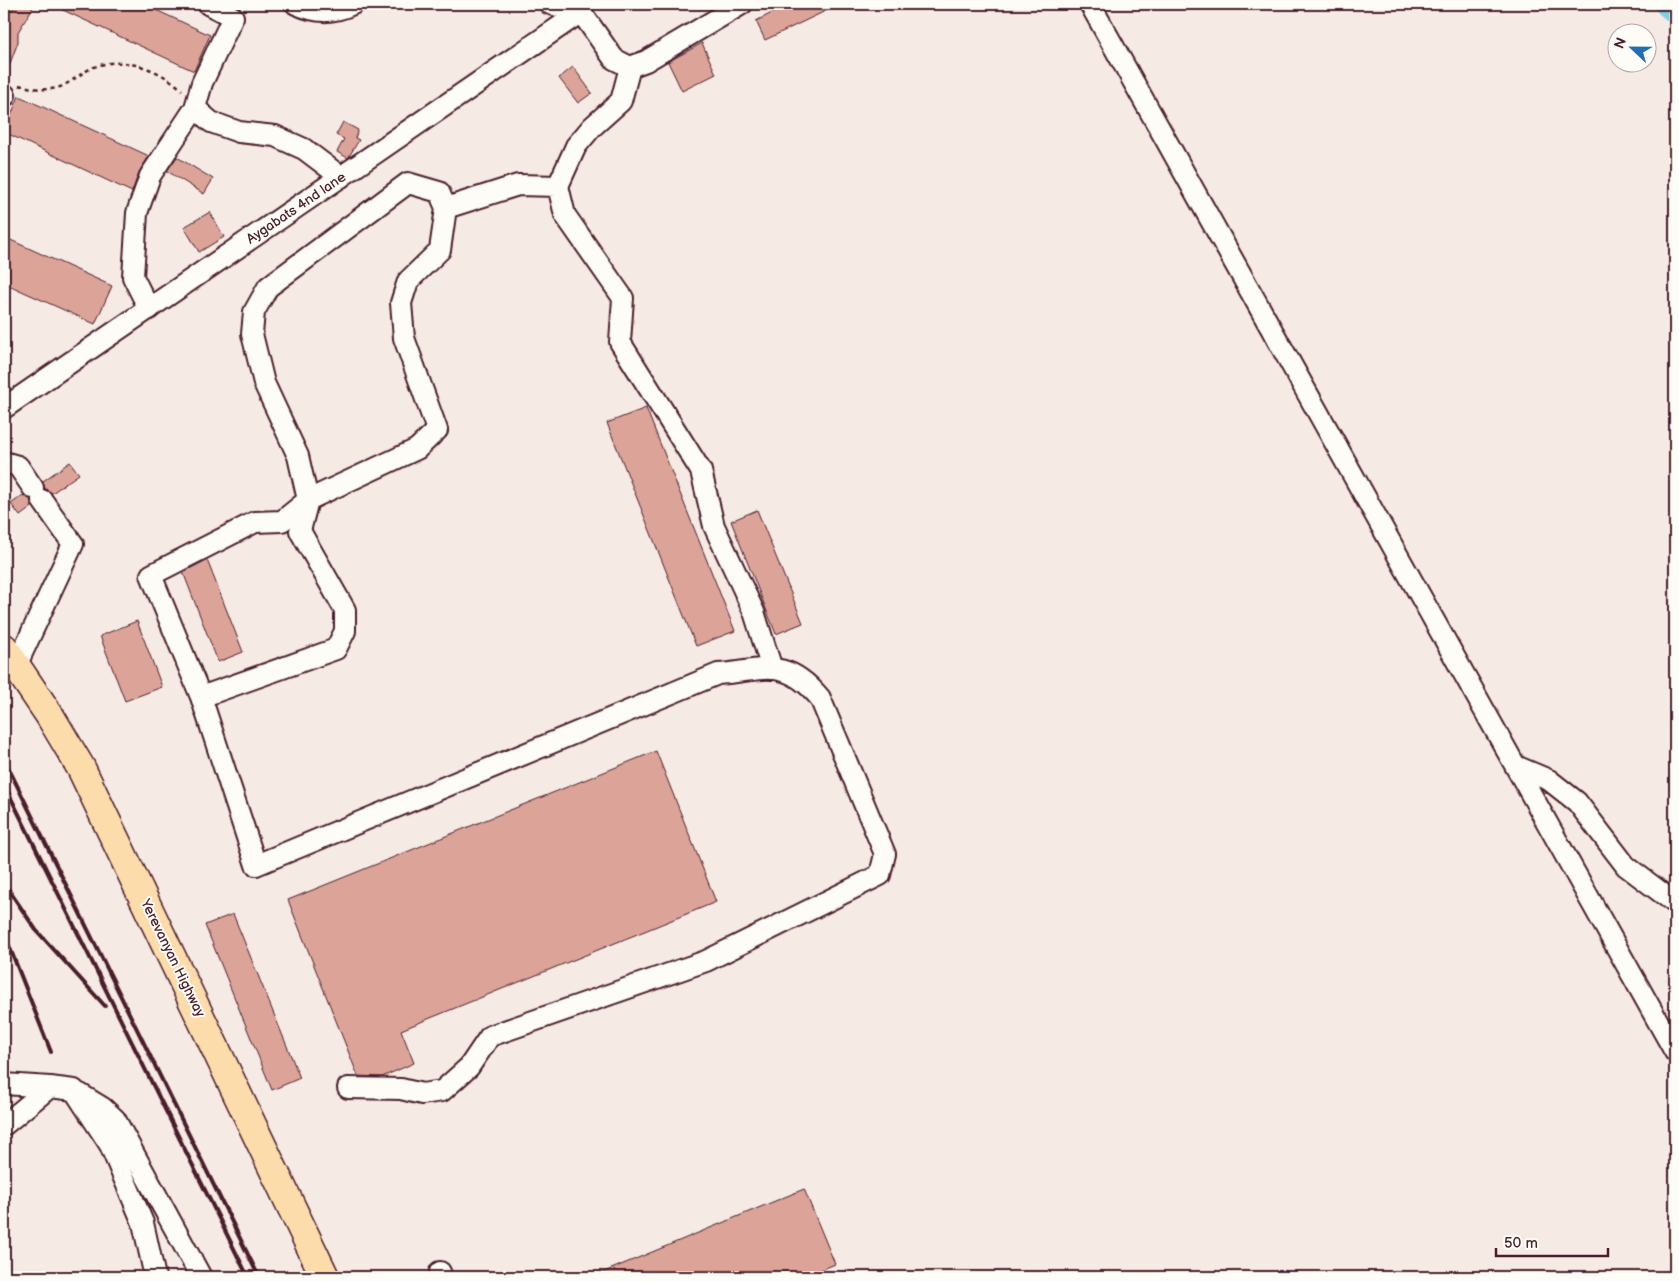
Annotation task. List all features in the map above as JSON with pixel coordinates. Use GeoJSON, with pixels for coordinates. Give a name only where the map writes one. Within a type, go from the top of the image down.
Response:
{"type":"FeatureCollection","features":[{"type":"Feature","properties":{"kind":"highway","name":"Yerevanyan Highway"},"geometry":{"type":"LineString","coordinates":[[10,657],[50,716],[81,768],[325,1277]]}},
{"type":"Feature","properties":{"kind":"street"},"geometry":{"type":"LineString","coordinates":[[148,309],[133,277],[137,212],[150,176],[195,105],[202,83],[233,17],[208,4]]}},
{"type":"Feature","properties":{"kind":"street"},"geometry":{"type":"LineString","coordinates":[[296,4],[312,11],[324,12],[353,4]]}},
{"type":"Feature","properties":{"kind":"street"},"geometry":{"type":"LineString","coordinates":[[550,4],[580,8],[614,59],[630,67],[646,61],[742,4]]}},
{"type":"Feature","properties":{"kind":"street"},"geometry":{"type":"LineString","coordinates":[[1090,4],[1153,120],[1518,767],[1675,1052]]}},
{"type":"Feature","properties":{"kind":"street","name":"Aygabats 4nd lane"},"geometry":{"type":"LineString","coordinates":[[4,408],[341,177],[580,8]]}},
{"type":"Feature","properties":{"kind":"street"},"geometry":{"type":"LineString","coordinates":[[630,67],[621,101],[592,127],[576,146],[558,186],[565,215],[622,298],[620,342],[701,470],[714,526],[754,612],[772,669]]}},
{"type":"Feature","properties":{"kind":"street"},"geometry":{"type":"LineString","coordinates":[[195,105],[211,122],[239,132],[275,136],[304,149],[341,177]]}},
{"type":"Feature","properties":{"kind":"street"},"geometry":{"type":"LineString","coordinates":[[201,697],[336,649],[345,632],[345,610],[300,531],[308,500],[298,456],[264,383],[252,334],[254,312],[268,287],[408,183],[439,192],[446,208],[440,250],[408,281],[401,303],[404,338],[437,430],[417,449],[308,500],[282,521],[255,522],[151,575],[201,697],[256,865],[718,674],[772,669],[790,671],[806,682],[820,698],[885,854],[880,875],[706,962],[490,1036],[469,1067],[442,1091],[422,1094],[401,1089],[348,1088]]}},
{"type":"Feature","properties":{"kind":"street"},"geometry":{"type":"LineString","coordinates":[[446,208],[518,185],[558,186]]}},
{"type":"Feature","properties":{"kind":"street"},"geometry":{"type":"LineString","coordinates":[[4,462],[18,466],[73,544],[10,657]]}},
{"type":"Feature","properties":{"kind":"street"},"geometry":{"type":"LineString","coordinates":[[1518,767],[1549,780],[1577,802],[1626,866],[1675,902]]}},
{"type":"Feature","properties":{"kind":"street"},"geometry":{"type":"LineString","coordinates":[[4,1084],[74,1090],[103,1108],[115,1119],[200,1277]]}},
{"type":"Feature","properties":{"kind":"street"},"geometry":{"type":"LineString","coordinates":[[4,1125],[50,1087]]}},
{"type":"Feature","properties":{"kind":"street"},"geometry":{"type":"LineString","coordinates":[[74,1090],[110,1146],[143,1223],[156,1277]]}},
{"type":"Feature","properties":{"kind":"path"},"geometry":{"type":"LineString","coordinates":[[5,96],[18,85],[41,90],[57,88],[97,66],[125,62],[146,68],[177,84],[195,105]]}},
{"type":"Feature","properties":{"kind":"building"},"geometry":{"type":"Polygon","coordinates":[[[16,4],[35,4],[18,32],[18,42],[5,77],[4,7],[11,11],[16,4]]]}},
{"type":"Feature","properties":{"kind":"building"},"geometry":{"type":"Polygon","coordinates":[[[50,4],[143,4],[210,35],[194,71],[50,4]]]}},
{"type":"Feature","properties":{"kind":"building"},"geometry":{"type":"Polygon","coordinates":[[[790,4],[840,4],[765,40],[756,21],[790,4]]]}},
{"type":"Feature","properties":{"kind":"building"},"geometry":{"type":"Polygon","coordinates":[[[702,43],[716,74],[682,91],[668,62],[702,43]]]}},
{"type":"Feature","properties":{"kind":"building"},"geometry":{"type":"Polygon","coordinates":[[[573,67],[592,93],[578,103],[559,78],[573,67]]]}},
{"type":"Feature","properties":{"kind":"building"},"geometry":{"type":"Polygon","coordinates":[[[19,96],[149,156],[139,172],[132,192],[4,132],[19,96]]]}},
{"type":"Feature","properties":{"kind":"building"},"geometry":{"type":"Polygon","coordinates":[[[343,122],[358,130],[355,138],[359,140],[348,158],[337,152],[344,139],[336,135],[343,122]]]}},
{"type":"Feature","properties":{"kind":"building"},"geometry":{"type":"Polygon","coordinates":[[[177,157],[213,179],[204,194],[167,171],[177,157]]]}},
{"type":"Feature","properties":{"kind":"building"},"geometry":{"type":"Polygon","coordinates":[[[210,212],[224,237],[199,252],[184,227],[210,212]]]}},
{"type":"Feature","properties":{"kind":"building"},"geometry":{"type":"Polygon","coordinates":[[[4,237],[112,286],[95,324],[4,283],[4,237]]]}},
{"type":"Feature","properties":{"kind":"building"},"geometry":{"type":"Polygon","coordinates":[[[646,408],[735,631],[696,646],[607,423],[646,408]]]}},
{"type":"Feature","properties":{"kind":"building"},"geometry":{"type":"Polygon","coordinates":[[[70,462],[79,474],[52,493],[45,489],[43,481],[70,462]]]}},
{"type":"Feature","properties":{"kind":"building"},"geometry":{"type":"Polygon","coordinates":[[[23,495],[30,499],[32,507],[20,516],[11,504],[23,495]]]}},
{"type":"Feature","properties":{"kind":"building"},"geometry":{"type":"Polygon","coordinates":[[[757,510],[803,623],[776,634],[731,521],[757,510]]]}},
{"type":"Feature","properties":{"kind":"building"},"geometry":{"type":"Polygon","coordinates":[[[207,560],[243,652],[218,662],[183,572],[207,560]]]}},
{"type":"Feature","properties":{"kind":"building"},"geometry":{"type":"Polygon","coordinates":[[[137,621],[162,687],[125,701],[100,636],[137,621]]]}},
{"type":"Feature","properties":{"kind":"building"},"geometry":{"type":"Polygon","coordinates":[[[656,751],[716,902],[401,1030],[414,1063],[382,1077],[358,1076],[288,900],[656,751]]]}},
{"type":"Feature","properties":{"kind":"building"},"geometry":{"type":"Polygon","coordinates":[[[233,914],[300,1078],[272,1090],[205,925],[233,914]]]}},
{"type":"Feature","properties":{"kind":"building"},"geometry":{"type":"Polygon","coordinates":[[[804,1189],[835,1264],[804,1277],[592,1277],[804,1189]]]}},
{"type":"Feature","properties":{"kind":"waterway"},"geometry":{"type":"LineString","coordinates":[[1669,4],[1675,9]]}},
{"type":"Feature","properties":{"kind":"railway"},"geometry":{"type":"LineString","coordinates":[[4,759],[259,1277]]}},
{"type":"Feature","properties":{"kind":"railway"},"geometry":{"type":"LineString","coordinates":[[4,784],[248,1277]]}},
{"type":"Feature","properties":{"kind":"railway"},"geometry":{"type":"LineString","coordinates":[[4,883],[36,930],[105,1006]]}},
{"type":"Feature","properties":{"kind":"railway"},"geometry":{"type":"LineString","coordinates":[[4,933],[51,1052]]}}]}
